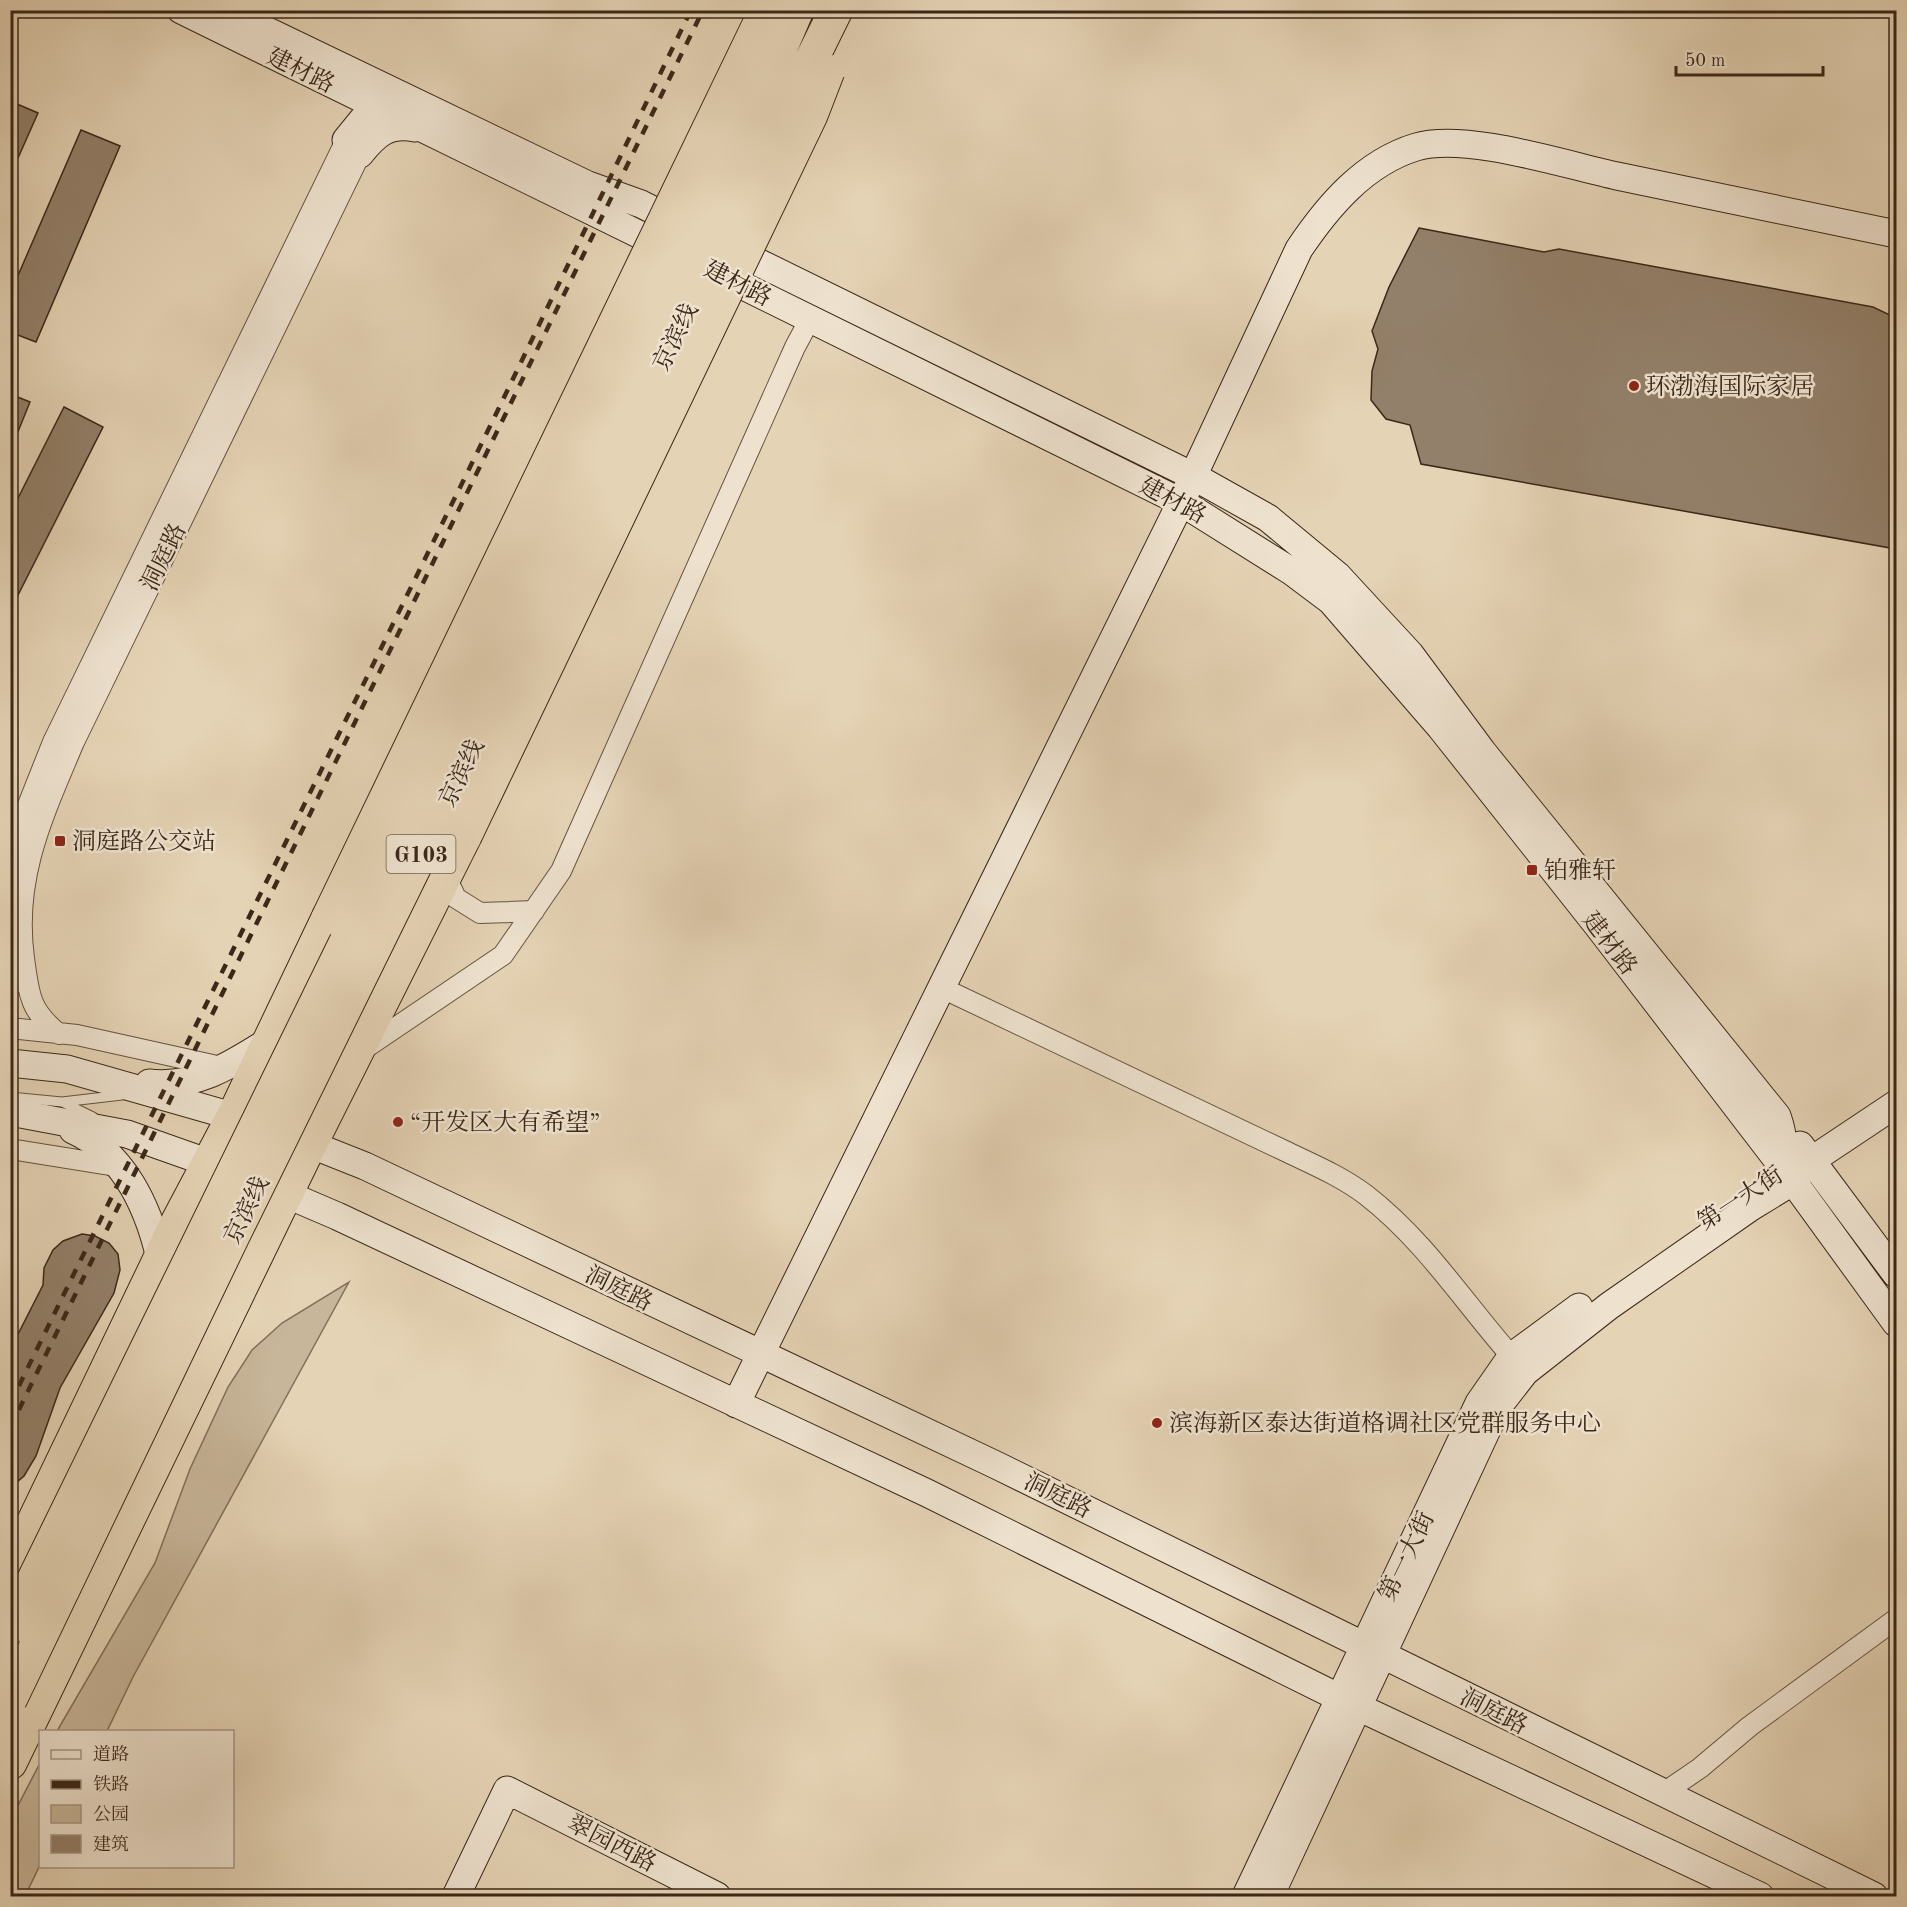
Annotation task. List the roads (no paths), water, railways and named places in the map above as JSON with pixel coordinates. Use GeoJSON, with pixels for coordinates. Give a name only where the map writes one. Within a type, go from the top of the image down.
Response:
{"type":"FeatureCollection","features":[{"type":"Feature","properties":{"kind":"highway"},"geometry":{"type":"LineString","coordinates":[[10,1571],[160,1258],[234,1114],[766,10]]}},
{"type":"Feature","properties":{"kind":"highway","name":"京滨线"},"geometry":{"type":"LineString","coordinates":[[10,1628],[754,107],[797,10]]}},
{"type":"Feature","properties":{"kind":"highway","name":"京滨线"},"geometry":{"type":"LineString","coordinates":[[10,1700],[232,1238],[836,10]]}},
{"type":"Feature","properties":{"kind":"highway"},"geometry":{"type":"LineString","coordinates":[[10,1763],[286,1194],[446,877],[806,126],[852,10]]}},
{"type":"Feature","properties":{"kind":"street","name":"建材路"},"geometry":{"type":"LineString","coordinates":[[181,10],[427,119],[555,192],[1181,502],[1291,571],[1331,601],[1448,737],[1755,1132],[1896,1323]]}},
{"type":"Feature","properties":{"kind":"street"},"geometry":{"type":"LineString","coordinates":[[224,10],[379,99],[360,121],[353,147]]}},
{"type":"Feature","properties":{"kind":"street"},"geometry":{"type":"LineString","coordinates":[[353,147],[387,128],[427,119],[640,204],[1193,477],[1277,525],[1338,576],[1410,654],[1482,751],[1812,1160],[1896,1274]]}},
{"type":"Feature","properties":{"kind":"street"},"geometry":{"type":"LineString","coordinates":[[736,1404],[1181,502],[1299,249],[1317,223],[1350,186],[1383,163],[1417,147],[1453,144],[1496,149],[1896,234]]}},
{"type":"Feature","properties":{"kind":"street","name":"洞庭路"},"geometry":{"type":"LineString","coordinates":[[10,865],[22,820],[58,733],[353,147]]}},
{"type":"Feature","properties":{"kind":"street","name":"洞庭路"},"geometry":{"type":"LineString","coordinates":[[10,987],[13,944],[25,878],[49,802],[74,742],[353,147]]}},
{"type":"Feature","properties":{"kind":"street"},"geometry":{"type":"LineString","coordinates":[[355,1055],[502,955],[561,871],[795,347],[810,320]]}},
{"type":"Feature","properties":{"kind":"street"},"geometry":{"type":"LineString","coordinates":[[446,877],[456,898],[480,913],[534,911]]}},
{"type":"Feature","properties":{"kind":"street","name":"洞庭路"},"geometry":{"type":"LineString","coordinates":[[13,944],[30,999],[46,1023],[59,1034]]}},
{"type":"Feature","properties":{"kind":"street"},"geometry":{"type":"LineString","coordinates":[[940,987],[1257,1137],[1336,1176],[1365,1194],[1422,1246],[1518,1365]]}},
{"type":"Feature","properties":{"kind":"street"},"geometry":{"type":"LineString","coordinates":[[10,1028],[59,1034],[226,1068]]}},
{"type":"Feature","properties":{"kind":"street"},"geometry":{"type":"LineString","coordinates":[[10,1063],[67,1069],[159,1084],[186,1083],[226,1068],[269,1041]]}},
{"type":"Feature","properties":{"kind":"street","name":"洞庭路"},"geometry":{"type":"LineString","coordinates":[[67,1069],[145,1092],[234,1114],[365,1166],[996,1465],[1373,1649],[1662,1794],[1874,1896]]}},
{"type":"Feature","properties":{"kind":"street","name":"第一大街"},"geometry":{"type":"LineString","coordinates":[[1270,1896],[1349,1702],[1479,1403],[1518,1365],[1609,1306],[1747,1200],[1896,1104]]}},
{"type":"Feature","properties":{"kind":"street"},"geometry":{"type":"LineString","coordinates":[[10,1112],[56,1111],[74,1122],[127,1134],[209,1162],[286,1194],[927,1493],[1349,1702],[1760,1896]]}},
{"type":"Feature","properties":{"kind":"street"},"geometry":{"type":"LineString","coordinates":[[56,1111],[91,1138],[122,1167],[144,1208],[160,1258]]}},
{"type":"Feature","properties":{"kind":"street"},"geometry":{"type":"LineString","coordinates":[[1777,1116],[1784,1139],[1787,1174]]}},
{"type":"Feature","properties":{"kind":"street"},"geometry":{"type":"LineString","coordinates":[[1747,1200],[1760,1165],[1761,1151],[1755,1132]]}},
{"type":"Feature","properties":{"kind":"street"},"geometry":{"type":"LineString","coordinates":[[10,1149],[122,1167]]}},
{"type":"Feature","properties":{"kind":"street"},"geometry":{"type":"LineString","coordinates":[[1662,1794],[1701,1768],[1750,1726],[1896,1619]]}},
{"type":"Feature","properties":{"kind":"street","name":"第一大街"},"geometry":{"type":"LineString","coordinates":[[1246,1896],[1349,1702]]}},
{"type":"Feature","properties":{"kind":"street","name":"翠园西路"},"geometry":{"type":"LineString","coordinates":[[456,1896],[507,1790],[717,1896]]}},
{"type":"Feature","properties":{"kind":"lane"},"geometry":{"type":"LineString","coordinates":[[10,1097],[56,1111],[145,1092]]}},
{"type":"Feature","properties":{"kind":"railway"},"geometry":{"type":"LineString","coordinates":[[10,1404],[497,412],[691,10]]}},
{"type":"Feature","properties":{"kind":"railway"},"geometry":{"type":"LineString","coordinates":[[10,1428],[703,10]]}},
{"type":"Feature","properties":{"kind":"place","name":"环渤海国际家居"},"geometry":{"type":"Point","coordinates":[1634,386]}},
{"type":"Feature","properties":{"kind":"place","name":"洞庭路公交站"},"geometry":{"type":"Point","coordinates":[60,841]}},
{"type":"Feature","properties":{"kind":"place","name":"铂雅轩"},"geometry":{"type":"Point","coordinates":[1532,870]}},
{"type":"Feature","properties":{"kind":"place","name":"“开发区大有希望”"},"geometry":{"type":"Point","coordinates":[398,1122]}},
{"type":"Feature","properties":{"kind":"place","name":"滨海新区泰达街道格调社区党群服务中心"},"geometry":{"type":"Point","coordinates":[1157,1423]}}]}
